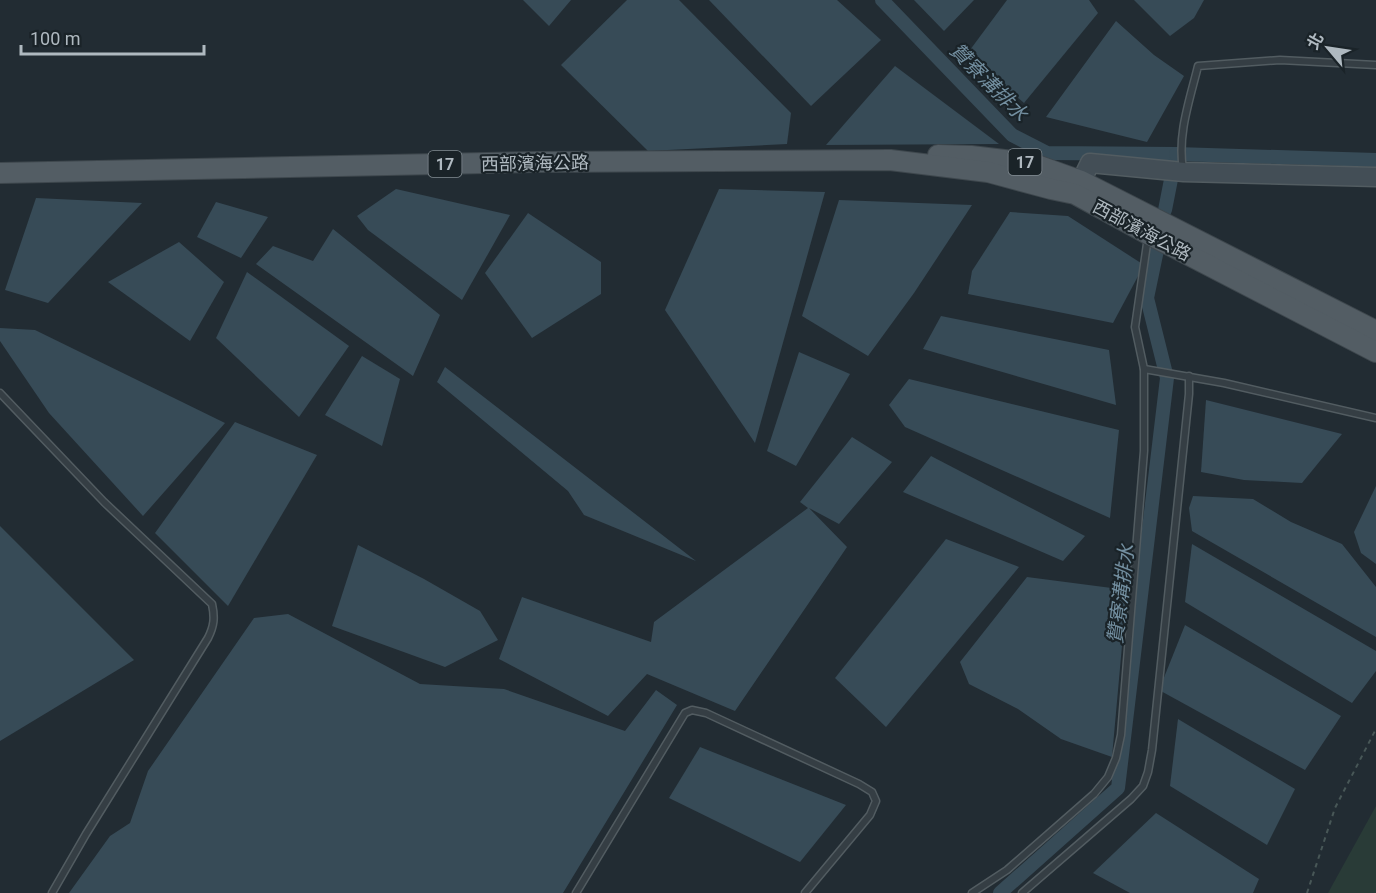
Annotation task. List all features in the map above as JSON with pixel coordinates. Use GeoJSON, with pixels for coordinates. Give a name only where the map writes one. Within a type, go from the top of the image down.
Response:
{"type":"FeatureCollection","features":[{"type":"Feature","properties":{"kind":"main road","name":"西部濱海公路"},"geometry":{"type":"LineString","coordinates":[[0,173],[525,162],[890,160],[988,172],[1051,189],[1078,187],[1376,331]]}},
{"type":"Feature","properties":{"kind":"main road","name":"西部濱海公路"},"geometry":{"type":"LineString","coordinates":[[1078,187],[1148,234],[1376,352]]}},
{"type":"Feature","properties":{"kind":"street"},"geometry":{"type":"LineString","coordinates":[[1078,187],[1090,163],[1156,171],[1183,168],[1376,177]]}},
{"type":"Feature","properties":{"kind":"lane"},"geometry":{"type":"LineString","coordinates":[[1183,168],[1183,126],[1198,66],[1280,60],[1376,65]]}},
{"type":"Feature","properties":{"kind":"lane"},"geometry":{"type":"LineString","coordinates":[[972,893],[1007,870],[1094,794],[1108,777],[1116,758],[1121,735],[1144,451],[1144,369],[1135,327],[1148,234]]}},
{"type":"Feature","properties":{"kind":"lane"},"geometry":{"type":"LineString","coordinates":[[1144,369],[1224,382],[1376,418]]}},
{"type":"Feature","properties":{"kind":"lane"},"geometry":{"type":"LineString","coordinates":[[1022,893],[1131,799],[1143,786],[1148,772],[1161,667],[1189,376]]}},
{"type":"Feature","properties":{"kind":"lane"},"geometry":{"type":"LineString","coordinates":[[0,393],[104,502],[212,604],[215,617],[208,638],[52,893]]}},
{"type":"Feature","properties":{"kind":"lane"},"geometry":{"type":"LineString","coordinates":[[576,893],[685,713],[692,710],[706,713],[872,792],[876,801],[870,815],[805,893]]}},
{"type":"Feature","properties":{"kind":"path"},"geometry":{"type":"LineString","coordinates":[[1307,893],[1335,808],[1376,729]]}},
{"type":"Feature","properties":{"kind":"green space"},"geometry":{"type":"Polygon","coordinates":[[[1376,806],[1376,893],[1328,893],[1376,806]]]}},
{"type":"Feature","properties":{"kind":"water"},"geometry":{"type":"Polygon","coordinates":[[[523,0],[571,0],[549,26],[523,0]]]}},
{"type":"Feature","properties":{"kind":"water"},"geometry":{"type":"Polygon","coordinates":[[[627,0],[679,0],[791,113],[787,144],[648,151],[561,65],[627,0]]]}},
{"type":"Feature","properties":{"kind":"water"},"geometry":{"type":"Polygon","coordinates":[[[709,0],[837,0],[881,40],[811,106],[709,0]]]}},
{"type":"Feature","properties":{"kind":"water"},"geometry":{"type":"Polygon","coordinates":[[[914,0],[974,0],[944,31],[914,0]]]}},
{"type":"Feature","properties":{"kind":"water"},"geometry":{"type":"Polygon","coordinates":[[[1007,0],[1089,0],[1098,13],[1024,103],[967,54],[1007,0]]]}},
{"type":"Feature","properties":{"kind":"water"},"geometry":{"type":"Polygon","coordinates":[[[1134,0],[1204,0],[1194,18],[1170,36],[1134,0]]]}},
{"type":"Feature","properties":{"kind":"water"},"geometry":{"type":"Polygon","coordinates":[[[1116,21],[1154,55],[1184,76],[1147,142],[1046,117],[1116,21]]]}},
{"type":"Feature","properties":{"kind":"water"},"geometry":{"type":"Polygon","coordinates":[[[895,66],[999,144],[826,145],[895,66]]]}},
{"type":"Feature","properties":{"kind":"water"},"geometry":{"type":"Polygon","coordinates":[[[396,189],[510,215],[462,300],[368,230],[357,216],[396,189]]]}},
{"type":"Feature","properties":{"kind":"water"},"geometry":{"type":"Polygon","coordinates":[[[719,189],[825,192],[755,443],[665,310],[719,189]]]}},
{"type":"Feature","properties":{"kind":"water"},"geometry":{"type":"Polygon","coordinates":[[[36,198],[142,203],[48,303],[5,290],[36,198]]]}},
{"type":"Feature","properties":{"kind":"water"},"geometry":{"type":"Polygon","coordinates":[[[839,200],[972,205],[914,293],[868,356],[802,316],[839,200]]]}},
{"type":"Feature","properties":{"kind":"water"},"geometry":{"type":"Polygon","coordinates":[[[216,202],[268,217],[241,258],[197,237],[216,202]]]}},
{"type":"Feature","properties":{"kind":"water"},"geometry":{"type":"Polygon","coordinates":[[[1010,212],[1068,216],[1144,265],[1113,323],[968,294],[972,271],[1010,212]]]}},
{"type":"Feature","properties":{"kind":"water"},"geometry":{"type":"Polygon","coordinates":[[[528,213],[601,262],[601,294],[532,338],[485,273],[528,213]]]}},
{"type":"Feature","properties":{"kind":"water"},"geometry":{"type":"Polygon","coordinates":[[[333,229],[440,315],[413,376],[256,264],[273,246],[313,261],[333,229]]]}},
{"type":"Feature","properties":{"kind":"water"},"geometry":{"type":"Polygon","coordinates":[[[179,242],[224,282],[190,341],[108,282],[179,242]]]}},
{"type":"Feature","properties":{"kind":"water"},"geometry":{"type":"Polygon","coordinates":[[[247,272],[349,346],[299,417],[216,338],[247,272]]]}},
{"type":"Feature","properties":{"kind":"water"},"geometry":{"type":"Polygon","coordinates":[[[941,316],[1109,350],[1116,405],[923,349],[941,316]]]}},
{"type":"Feature","properties":{"kind":"water"},"geometry":{"type":"Polygon","coordinates":[[[0,328],[35,330],[225,423],[143,516],[49,413],[0,341],[0,328]]]}},
{"type":"Feature","properties":{"kind":"water"},"geometry":{"type":"Polygon","coordinates":[[[799,352],[850,374],[796,466],[767,451],[799,352]]]}},
{"type":"Feature","properties":{"kind":"water"},"geometry":{"type":"Polygon","coordinates":[[[362,356],[400,379],[382,446],[325,415],[362,356]]]}},
{"type":"Feature","properties":{"kind":"water"},"geometry":{"type":"Polygon","coordinates":[[[445,367],[696,561],[584,515],[568,491],[437,382],[445,367]]]}},
{"type":"Feature","properties":{"kind":"water"},"geometry":{"type":"Polygon","coordinates":[[[909,379],[1119,430],[1110,518],[905,427],[889,405],[909,379]]]}},
{"type":"Feature","properties":{"kind":"water"},"geometry":{"type":"Polygon","coordinates":[[[1206,400],[1342,434],[1302,483],[1244,480],[1201,472],[1206,400]]]}},
{"type":"Feature","properties":{"kind":"water"},"geometry":{"type":"Polygon","coordinates":[[[235,422],[317,455],[228,606],[155,533],[235,422]]]}},
{"type":"Feature","properties":{"kind":"water"},"geometry":{"type":"Polygon","coordinates":[[[852,437],[892,462],[839,524],[809,508],[847,547],[735,711],[647,674],[608,716],[499,659],[522,597],[651,642],[654,622],[808,508],[800,502],[852,437]]]}},
{"type":"Feature","properties":{"kind":"water"},"geometry":{"type":"Polygon","coordinates":[[[931,456],[1085,536],[1063,561],[903,492],[931,456]]]}},
{"type":"Feature","properties":{"kind":"water"},"geometry":{"type":"Polygon","coordinates":[[[1376,486],[1376,564],[1361,553],[1354,532],[1376,486]]]}},
{"type":"Feature","properties":{"kind":"water"},"geometry":{"type":"Polygon","coordinates":[[[1193,496],[1253,499],[1291,522],[1342,544],[1376,587],[1376,637],[1192,531],[1189,508],[1193,496]]]}},
{"type":"Feature","properties":{"kind":"water"},"geometry":{"type":"Polygon","coordinates":[[[0,526],[134,660],[0,741],[0,526]]]}},
{"type":"Feature","properties":{"kind":"water"},"geometry":{"type":"Polygon","coordinates":[[[946,539],[1019,567],[886,727],[835,678],[946,539]]]}},
{"type":"Feature","properties":{"kind":"water"},"geometry":{"type":"Polygon","coordinates":[[[1192,544],[1376,651],[1376,671],[1352,703],[1185,602],[1192,544]]]}},
{"type":"Feature","properties":{"kind":"water"},"geometry":{"type":"Polygon","coordinates":[[[358,545],[480,611],[498,640],[445,667],[332,626],[358,545]]]}},
{"type":"Feature","properties":{"kind":"water"},"geometry":{"type":"Polygon","coordinates":[[[1027,577],[1127,590],[1112,757],[1061,739],[1018,709],[969,684],[960,662],[1027,577]]]}},
{"type":"Feature","properties":{"kind":"water"},"geometry":{"type":"Polygon","coordinates":[[[288,614],[420,684],[504,689],[625,731],[656,690],[677,705],[563,893],[69,893],[110,836],[130,823],[148,771],[254,618],[288,614]]]}},
{"type":"Feature","properties":{"kind":"water"},"geometry":{"type":"Polygon","coordinates":[[[1185,625],[1341,716],[1305,770],[1159,690],[1185,625]]]}},
{"type":"Feature","properties":{"kind":"water"},"geometry":{"type":"Polygon","coordinates":[[[1178,719],[1295,789],[1267,845],[1170,786],[1178,719]]]}},
{"type":"Feature","properties":{"kind":"water"},"geometry":{"type":"Polygon","coordinates":[[[700,747],[846,805],[800,862],[669,798],[700,747]]]}},
{"type":"Feature","properties":{"kind":"water"},"geometry":{"type":"Polygon","coordinates":[[[1156,813],[1259,879],[1253,893],[1130,893],[1093,873],[1156,813]]]}},
{"type":"Feature","properties":{"kind":"waterway","name":"贊寮溝排水"},"geometry":{"type":"LineString","coordinates":[[882,0],[1012,135],[1047,153],[1176,154],[1165,210]]}},
{"type":"Feature","properties":{"kind":"waterway"},"geometry":{"type":"LineString","coordinates":[[1176,154],[1376,160]]}},
{"type":"Feature","properties":{"kind":"waterway","name":"贊寮溝排水"},"geometry":{"type":"LineString","coordinates":[[1000,893],[1118,788],[1167,378],[1147,298],[1157,250]]}}]}
